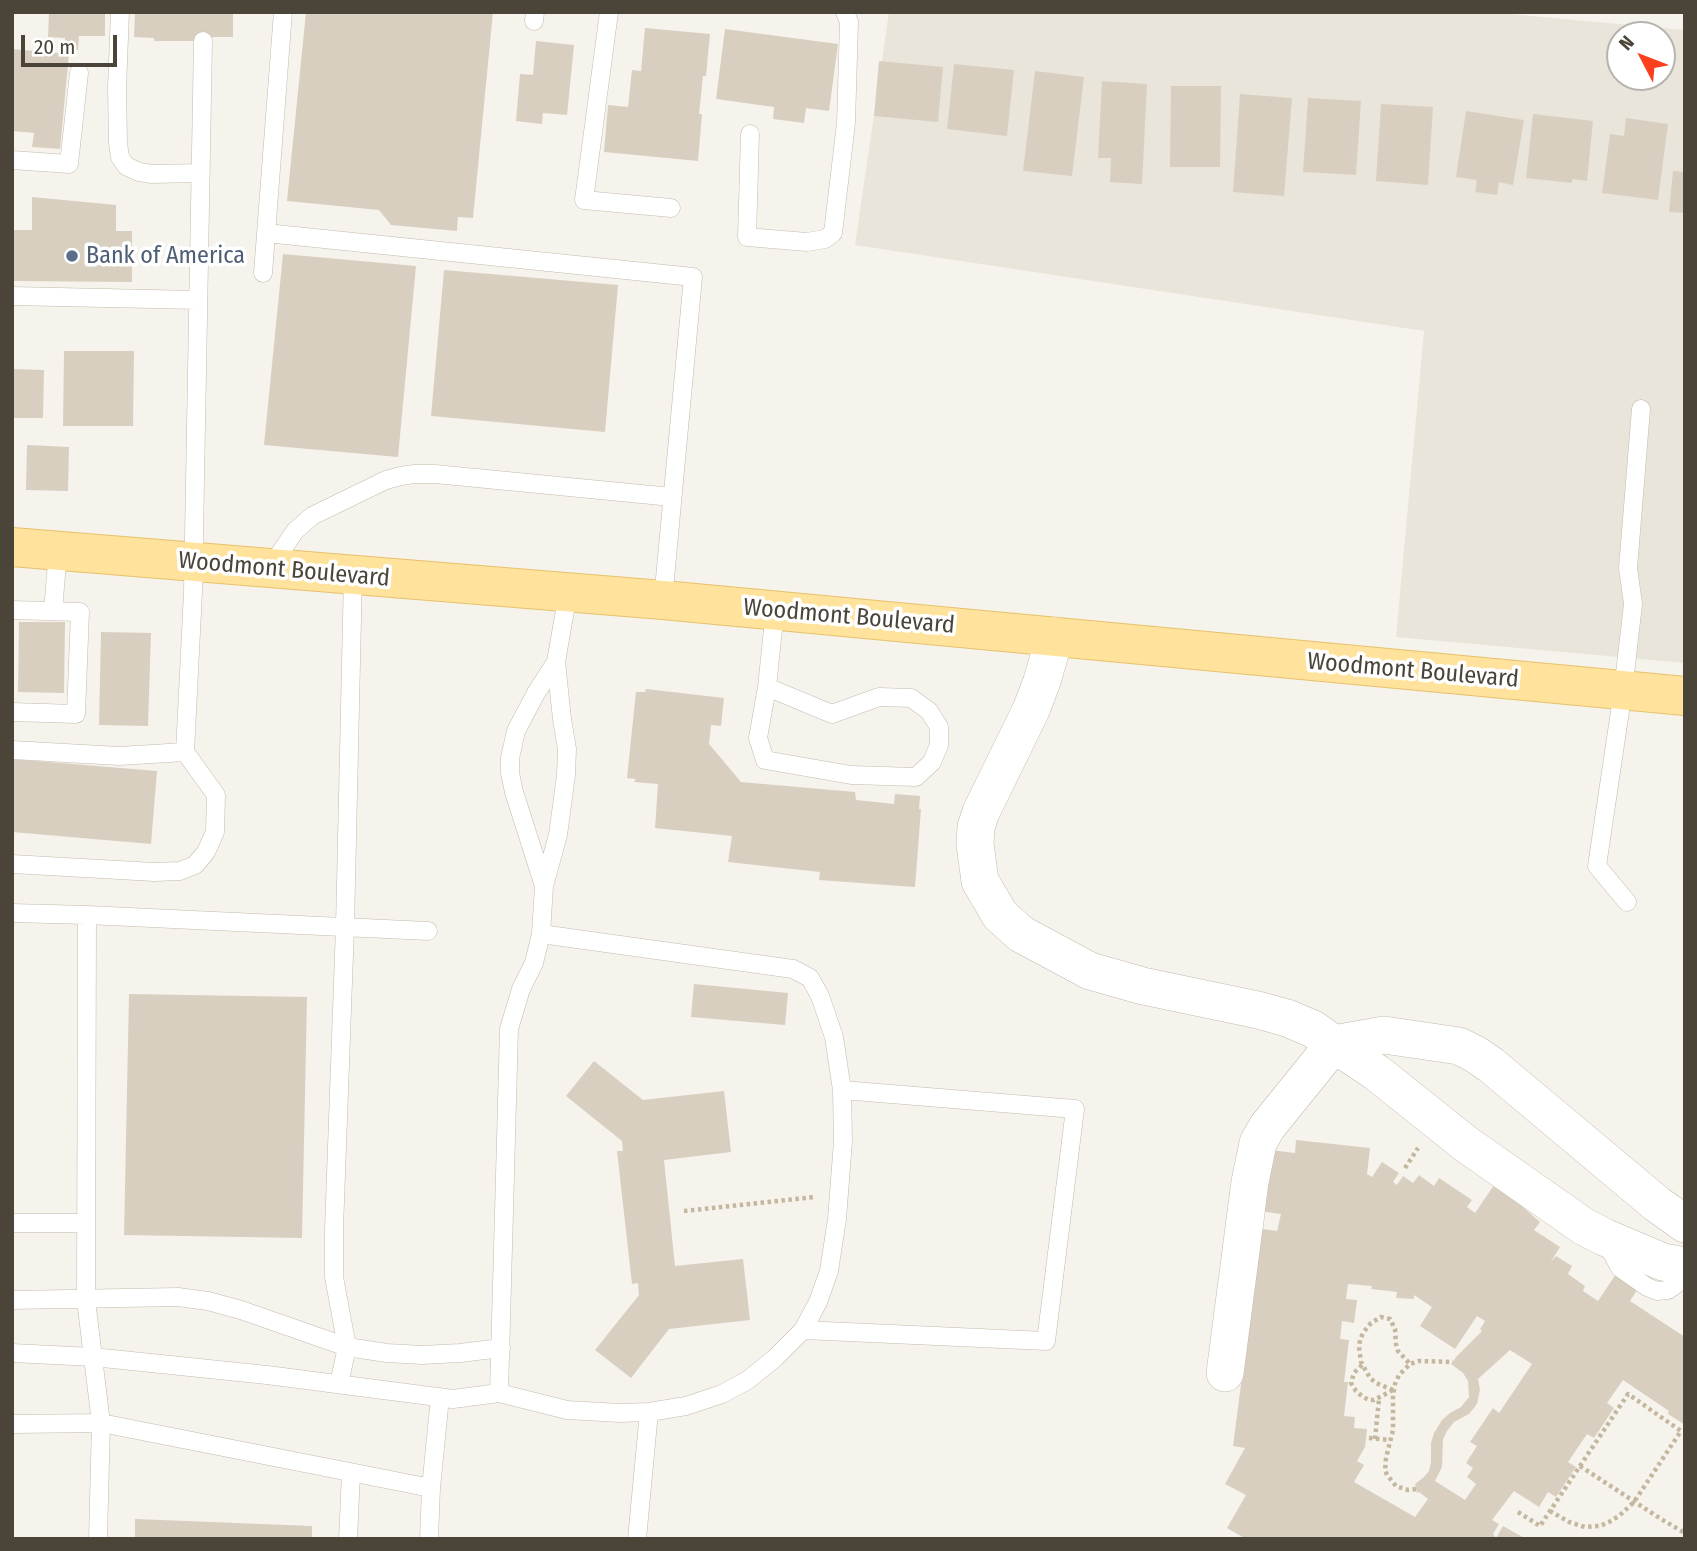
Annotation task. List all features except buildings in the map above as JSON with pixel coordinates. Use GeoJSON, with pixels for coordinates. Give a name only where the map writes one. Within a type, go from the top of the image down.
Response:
{"type":"FeatureCollection","features":[{"type":"Feature","properties":{"kind":"main road","name":"Woodmont Boulevard"},"geometry":{"type":"LineString","coordinates":[[12,547],[663,600],[1685,696]]}},
{"type":"Feature","properties":{"kind":"street"},"geometry":{"type":"LineString","coordinates":[[1055,636],[1031,710],[976,827],[975,844],[980,881],[1000,915],[1021,933],[1090,971],[1143,986],[1258,1010],[1313,1029],[1377,1073],[1466,1144],[1583,1226],[1663,1262],[1685,1266]]}},
{"type":"Feature","properties":{"kind":"street"},"geometry":{"type":"LineString","coordinates":[[1225,1373],[1250,1182],[1258,1143],[1334,1044],[1384,1035],[1459,1046],[1475,1054],[1657,1204],[1685,1223]]}},
{"type":"Feature","properties":{"kind":"lane"},"geometry":{"type":"LineString","coordinates":[[120,12],[117,88],[120,157],[126,166],[139,173],[201,173]]}},
{"type":"Feature","properties":{"kind":"lane"},"geometry":{"type":"LineString","coordinates":[[263,273],[283,12]]}},
{"type":"Feature","properties":{"kind":"lane"},"geometry":{"type":"LineString","coordinates":[[608,12],[584,200],[671,208]]}},
{"type":"Feature","properties":{"kind":"lane"},"geometry":{"type":"LineString","coordinates":[[750,134],[747,237],[807,242],[825,239],[833,233],[846,123],[849,22],[845,12]]}},
{"type":"Feature","properties":{"kind":"lane"},"geometry":{"type":"LineString","coordinates":[[12,864],[154,873],[180,871],[195,865],[206,852],[215,832],[216,795],[185,752],[193,592],[203,41]]}},
{"type":"Feature","properties":{"kind":"lane"},"geometry":{"type":"LineString","coordinates":[[12,160],[69,163],[79,73]]}},
{"type":"Feature","properties":{"kind":"lane"},"geometry":{"type":"LineString","coordinates":[[265,233],[693,277],[663,600]]}},
{"type":"Feature","properties":{"kind":"lane"},"geometry":{"type":"LineString","coordinates":[[12,296],[198,300]]}},
{"type":"Feature","properties":{"kind":"lane"},"geometry":{"type":"LineString","coordinates":[[1627,902],[1597,866],[1633,604],[1628,568],[1641,409]]}},
{"type":"Feature","properties":{"kind":"lane"},"geometry":{"type":"LineString","coordinates":[[270,568],[296,531],[312,516],[386,480],[401,476],[435,474],[672,497]]}},
{"type":"Feature","properties":{"kind":"lane"},"geometry":{"type":"LineString","coordinates":[[54,611],[58,551]]}},
{"type":"Feature","properties":{"kind":"lane"},"geometry":{"type":"LineString","coordinates":[[340,1384],[347,1347],[333,1259],[345,926],[353,575]]}},
{"type":"Feature","properties":{"kind":"lane"},"geometry":{"type":"LineString","coordinates":[[499,1393],[509,1029],[521,989],[534,963],[541,934],[544,886],[558,835],[567,749],[556,662],[568,593]]}},
{"type":"Feature","properties":{"kind":"lane"},"geometry":{"type":"LineString","coordinates":[[12,610],[80,612],[76,714],[12,712]]}},
{"type":"Feature","properties":{"kind":"lane"},"geometry":{"type":"LineString","coordinates":[[768,687],[832,714],[879,697],[911,698],[929,711],[939,727],[939,745],[932,762],[916,777],[851,775],[765,760],[758,738],[768,687],[775,610]]}},
{"type":"Feature","properties":{"kind":"lane"},"geometry":{"type":"LineString","coordinates":[[544,886],[514,792],[510,758],[516,731],[556,662]]}},
{"type":"Feature","properties":{"kind":"lane"},"geometry":{"type":"LineString","coordinates":[[12,750],[119,756],[185,752]]}},
{"type":"Feature","properties":{"kind":"lane"},"geometry":{"type":"LineString","coordinates":[[12,913],[428,931]]}},
{"type":"Feature","properties":{"kind":"lane"},"geometry":{"type":"LineString","coordinates":[[87,915],[86,1300],[101,1423],[98,1539]]}},
{"type":"Feature","properties":{"kind":"lane"},"geometry":{"type":"LineString","coordinates":[[12,1353],[93,1357],[267,1375],[440,1398],[499,1393],[567,1410],[620,1413],[686,1406],[722,1394],[748,1380],[803,1330],[818,1302],[829,1271],[843,1141],[842,1090],[834,1037],[820,996],[810,978],[793,969],[541,934]]}},
{"type":"Feature","properties":{"kind":"lane"},"geometry":{"type":"LineString","coordinates":[[803,1330],[1046,1341],[1075,1109],[842,1090]]}},
{"type":"Feature","properties":{"kind":"lane"},"geometry":{"type":"LineString","coordinates":[[12,1223],[86,1223]]}},
{"type":"Feature","properties":{"kind":"lane"},"geometry":{"type":"LineString","coordinates":[[1604,1237],[1620,1268],[1647,1287],[1657,1291],[1668,1290],[1685,1275]]}},
{"type":"Feature","properties":{"kind":"lane"},"geometry":{"type":"LineString","coordinates":[[12,1300],[178,1297],[208,1301],[241,1310],[347,1347],[422,1355],[501,1348]]}},
{"type":"Feature","properties":{"kind":"lane"},"geometry":{"type":"LineString","coordinates":[[429,1539],[440,1398]]}},
{"type":"Feature","properties":{"kind":"lane"},"geometry":{"type":"LineString","coordinates":[[637,1539],[649,1412]]}},
{"type":"Feature","properties":{"kind":"lane"},"geometry":{"type":"LineString","coordinates":[[12,1424],[101,1423],[431,1488]]}},
{"type":"Feature","properties":{"kind":"lane"},"geometry":{"type":"LineString","coordinates":[[348,1539],[351,1473]]}},
{"type":"Feature","properties":{"kind":"path"},"geometry":{"type":"LineString","coordinates":[[684,1211],[839,1195]]}},
{"type":"Feature","properties":{"kind":"path"},"geometry":{"type":"LineString","coordinates":[[1393,1390],[1370,1378],[1362,1364],[1359,1347],[1363,1333],[1371,1323],[1381,1317],[1390,1319],[1398,1351],[1410,1364]]}},
{"type":"Feature","properties":{"kind":"path"},"geometry":{"type":"LineString","coordinates":[[1416,1489],[1396,1486],[1387,1475],[1385,1465],[1394,1419],[1393,1390],[1399,1376],[1410,1364],[1419,1361],[1453,1362]]}},
{"type":"Feature","properties":{"kind":"path"},"geometry":{"type":"LineString","coordinates":[[1362,1364],[1352,1378],[1353,1387],[1363,1397],[1369,1400],[1379,1398],[1393,1390]]}},
{"type":"Feature","properties":{"kind":"path"},"geometry":{"type":"LineString","coordinates":[[1518,1511],[1540,1527],[1550,1511],[1628,1394],[1681,1431],[1634,1502],[1619,1516],[1600,1525],[1585,1527],[1550,1511]]}},
{"type":"Feature","properties":{"kind":"path"},"geometry":{"type":"LineString","coordinates":[[1379,1398],[1372,1438],[1390,1440]]}},
{"type":"Feature","properties":{"kind":"path"},"geometry":{"type":"LineString","coordinates":[[1580,1466],[1685,1533]]}},
{"type":"Feature","properties":{"kind":"shaded area"},"geometry":{"type":"Polygon","coordinates":[[[889,12],[1487,12],[1606,23],[1606,91],[1676,91],[1676,29],[1685,30],[1685,663],[1396,637],[1424,331],[855,245],[889,12]]]}},
{"type":"Feature","properties":{"kind":"place","name":"Bank of America"},"geometry":{"type":"Point","coordinates":[72,256]}}]}
